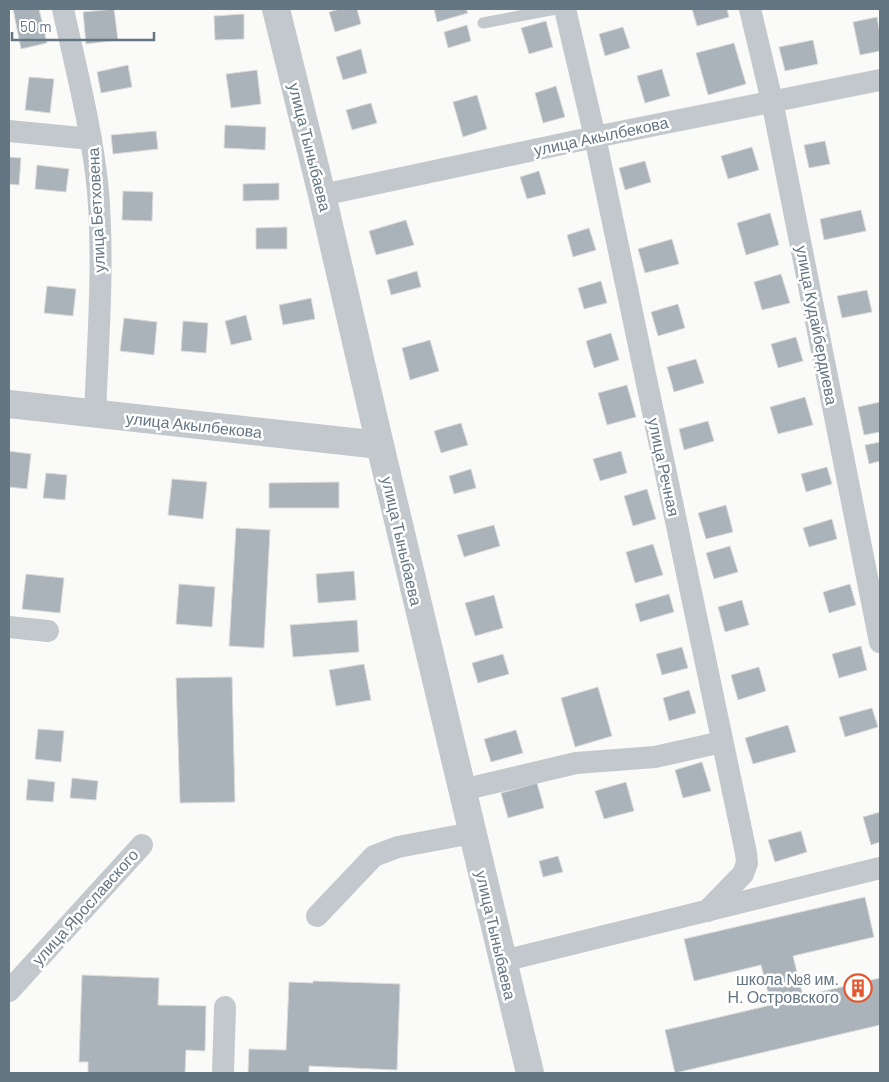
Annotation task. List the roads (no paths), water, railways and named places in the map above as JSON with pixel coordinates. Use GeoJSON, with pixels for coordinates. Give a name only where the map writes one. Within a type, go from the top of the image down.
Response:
{"type":"FeatureCollection","features":[{"type":"Feature","properties":{"kind":"street","name":"улица Бетховена"},"geometry":{"type":"LineString","coordinates":[[63,9],[91,138],[98,191],[101,250],[95,414]]}},
{"type":"Feature","properties":{"kind":"street","name":"улица Тыныбаева"},"geometry":{"type":"LineString","coordinates":[[276,9],[322,195],[530,1073]]}},
{"type":"Feature","properties":{"kind":"street","name":"улица Речная"},"geometry":{"type":"LineString","coordinates":[[565,9],[595,137],[747,863],[743,874],[706,911]]}},
{"type":"Feature","properties":{"kind":"street","name":"улица Кудайбердиева"},"geometry":{"type":"LineString","coordinates":[[750,9],[772,101],[880,642]]}},
{"type":"Feature","properties":{"kind":"street","name":"улица Акылбекова"},"geometry":{"type":"LineString","coordinates":[[322,195],[595,137],[880,80]]}},
{"type":"Feature","properties":{"kind":"street"},"geometry":{"type":"LineString","coordinates":[[9,131],[91,138]]}},
{"type":"Feature","properties":{"kind":"street","name":"улица Акылбекова"},"geometry":{"type":"LineString","coordinates":[[9,404],[380,445]]}},
{"type":"Feature","properties":{"kind":"street"},"geometry":{"type":"LineString","coordinates":[[9,627],[48,631]]}},
{"type":"Feature","properties":{"kind":"street"},"geometry":{"type":"LineString","coordinates":[[462,790],[576,763],[655,756],[722,742]]}},
{"type":"Feature","properties":{"kind":"street"},"geometry":{"type":"LineString","coordinates":[[317,916],[374,856],[398,847],[472,833]]}},
{"type":"Feature","properties":{"kind":"street","name":"улица Ярославского"},"geometry":{"type":"LineString","coordinates":[[9,991],[142,845]]}},
{"type":"Feature","properties":{"kind":"street"},"geometry":{"type":"LineString","coordinates":[[503,961],[880,868]]}},
{"type":"Feature","properties":{"kind":"street"},"geometry":{"type":"LineString","coordinates":[[223,1073],[225,1007]]}},
{"type":"Feature","properties":{"kind":"lane"},"geometry":{"type":"LineString","coordinates":[[483,23],[556,9]]}},
{"type":"Feature","properties":{"kind":"place","name":"школа №8 им. Н. Островского"},"geometry":{"type":"Point","coordinates":[858,988]}}]}
